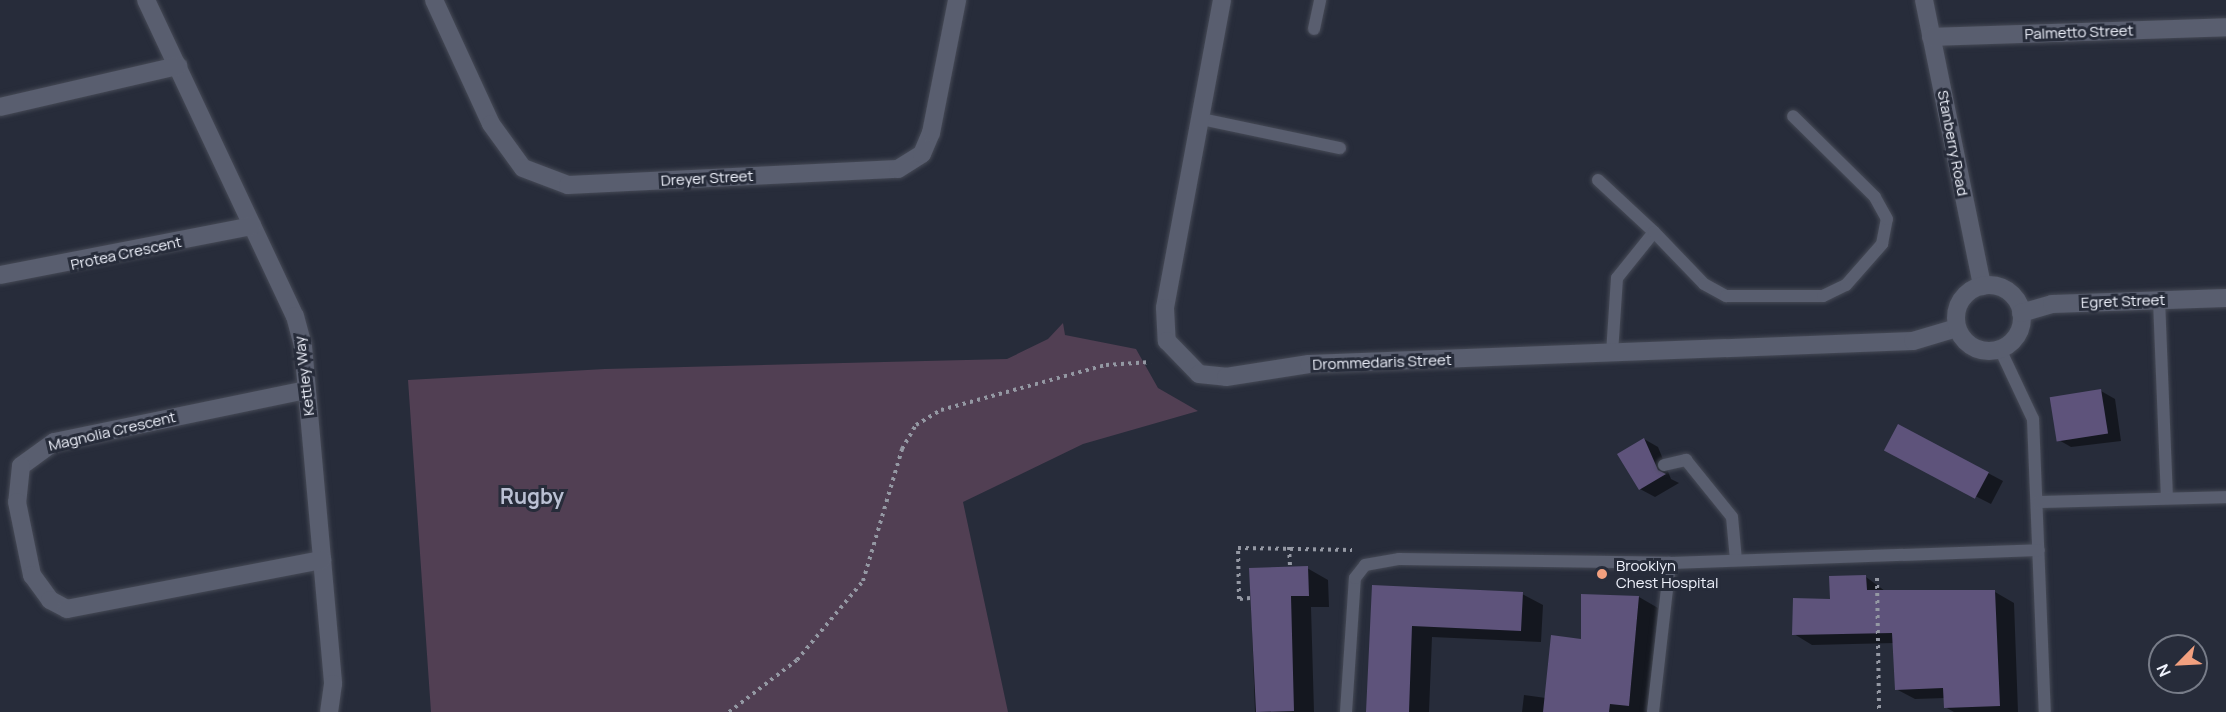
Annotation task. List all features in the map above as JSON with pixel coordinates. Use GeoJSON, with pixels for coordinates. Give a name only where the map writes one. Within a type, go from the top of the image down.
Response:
{"type":"FeatureCollection","features":[{"type":"Feature","properties":{"kind":"street","name":"Kettley Way"},"geometry":{"type":"LineString","coordinates":[[146,0],[295,316],[306,390],[333,684],[330,712]]}},
{"type":"Feature","properties":{"kind":"street","name":"Dreyer Street"},"geometry":{"type":"LineString","coordinates":[[434,0],[491,124],[523,168],[568,185],[898,169],[922,154],[931,133],[957,0]]}},
{"type":"Feature","properties":{"kind":"street"},"geometry":{"type":"LineString","coordinates":[[1180,360],[1167,341],[1166,308],[1222,0]]}},
{"type":"Feature","properties":{"kind":"street","name":"Stanberry Road"},"geometry":{"type":"LineString","coordinates":[[1924,0],[1982,286]]}},
{"type":"Feature","properties":{"kind":"street","name":"Palmetto Street"},"geometry":{"type":"LineString","coordinates":[[1931,37],[2226,27]]}},
{"type":"Feature","properties":{"kind":"street"},"geometry":{"type":"LineString","coordinates":[[0,108],[178,66]]}},
{"type":"Feature","properties":{"kind":"street","name":"Protea Crescent"},"geometry":{"type":"LineString","coordinates":[[0,275],[252,226]]}},
{"type":"Feature","properties":{"kind":"street"},"geometry":{"type":"LineString","coordinates":[[1982,286],[2004,289],[2021,313],[2017,335],[2000,349],[1971,346],[1957,328],[1960,301],[1982,286]]}},
{"type":"Feature","properties":{"kind":"street","name":"Egret Street"},"geometry":{"type":"LineString","coordinates":[[2021,313],[2052,304],[2226,298]]}},
{"type":"Feature","properties":{"kind":"street","name":"Drommedaris Street"},"geometry":{"type":"LineString","coordinates":[[1180,360],[1199,374],[1226,377],[1309,364],[1913,341],[1957,328]]}},
{"type":"Feature","properties":{"kind":"street","name":"Magnolia Crescent"},"geometry":{"type":"LineString","coordinates":[[306,390],[54,442],[21,466],[17,502],[32,575],[50,600],[67,609],[322,560]]}},
{"type":"Feature","properties":{"kind":"lane"},"geometry":{"type":"LineString","coordinates":[[1314,29],[1320,0]]}},
{"type":"Feature","properties":{"kind":"lane"},"geometry":{"type":"LineString","coordinates":[[1598,180],[1654,232],[1704,284],[1726,296],[1823,296],[1846,285],[1882,244],[1887,219],[1875,197],[1793,116]]}},
{"type":"Feature","properties":{"kind":"lane"},"geometry":{"type":"LineString","coordinates":[[1202,119],[1340,148]]}},
{"type":"Feature","properties":{"kind":"lane"},"geometry":{"type":"LineString","coordinates":[[1612,353],[1617,278],[1654,232]]}},
{"type":"Feature","properties":{"kind":"lane"},"geometry":{"type":"LineString","coordinates":[[2159,300],[2167,498]]}},
{"type":"Feature","properties":{"kind":"lane"},"geometry":{"type":"LineString","coordinates":[[2000,349],[2033,419],[2045,712]]}},
{"type":"Feature","properties":{"kind":"lane"},"geometry":{"type":"LineString","coordinates":[[1664,465],[1686,460],[1732,517],[1736,560]]}},
{"type":"Feature","properties":{"kind":"lane"},"geometry":{"type":"LineString","coordinates":[[2037,502],[2226,497]]}},
{"type":"Feature","properties":{"kind":"lane"},"geometry":{"type":"LineString","coordinates":[[1346,712],[1355,578],[1365,564],[1399,559],[1670,563],[2038,550]]}},
{"type":"Feature","properties":{"kind":"lane"},"geometry":{"type":"LineString","coordinates":[[1653,712],[1670,563]]}},
{"type":"Feature","properties":{"kind":"path"},"geometry":{"type":"LineString","coordinates":[[729,712],[797,660],[862,581],[902,449],[916,425],[941,410],[1106,365],[1180,360]]}},
{"type":"Feature","properties":{"kind":"path"},"geometry":{"type":"LineString","coordinates":[[1250,598],[1239,599],[1238,548],[1348,546],[1365,564]]}},
{"type":"Feature","properties":{"kind":"path"},"geometry":{"type":"LineString","coordinates":[[1289,548],[1290,567]]}},
{"type":"Feature","properties":{"kind":"path"},"geometry":{"type":"LineString","coordinates":[[1877,556],[1879,712]]}},
{"type":"Feature","properties":{"kind":"shaded area"},"geometry":{"type":"Polygon","coordinates":[[[1063,323],[1065,335],[1136,349],[1158,388],[1198,411],[1083,444],[963,502],[1008,712],[431,712],[408,380],[605,369],[1007,359],[1048,339],[1063,323]]]}},
{"type":"Feature","properties":{"kind":"building"},"geometry":{"type":"Polygon","coordinates":[[[2101,389],[2108,433],[2057,442],[2050,397],[2101,389]]]}},
{"type":"Feature","properties":{"kind":"building"},"geometry":{"type":"Polygon","coordinates":[[[1898,424],[1989,472],[1975,499],[1884,450],[1898,424]]]}},
{"type":"Feature","properties":{"kind":"building"},"geometry":{"type":"Polygon","coordinates":[[[1644,438],[1658,470],[1666,474],[1639,490],[1617,454],[1644,438]]]}},
{"type":"Feature","properties":{"kind":"building"},"geometry":{"type":"Polygon","coordinates":[[[1308,566],[1309,596],[1291,596],[1294,711],[1256,712],[1249,568],[1308,566]]]}},
{"type":"Feature","properties":{"kind":"building"},"geometry":{"type":"Polygon","coordinates":[[[1866,575],[1867,590],[1995,590],[2000,706],[1944,708],[1943,688],[1895,690],[1892,633],[1792,635],[1793,598],[1830,599],[1829,576],[1866,575]]]}},
{"type":"Feature","properties":{"kind":"building"},"geometry":{"type":"Polygon","coordinates":[[[1372,585],[1523,592],[1521,631],[1412,626],[1409,712],[1366,712],[1372,585]]]}},
{"type":"Feature","properties":{"kind":"building"},"geometry":{"type":"Polygon","coordinates":[[[1581,594],[1639,596],[1629,706],[1610,704],[1609,712],[1543,712],[1551,635],[1581,639],[1581,594]]]}},
{"type":"Feature","properties":{"kind":"place","name":"Brooklyn Chest Hospital"},"geometry":{"type":"Point","coordinates":[1602,574]}},
{"type":"Feature","properties":{"kind":"district","name":"Rugby"},"geometry":{"type":"Point","coordinates":[532,496]}}]}
